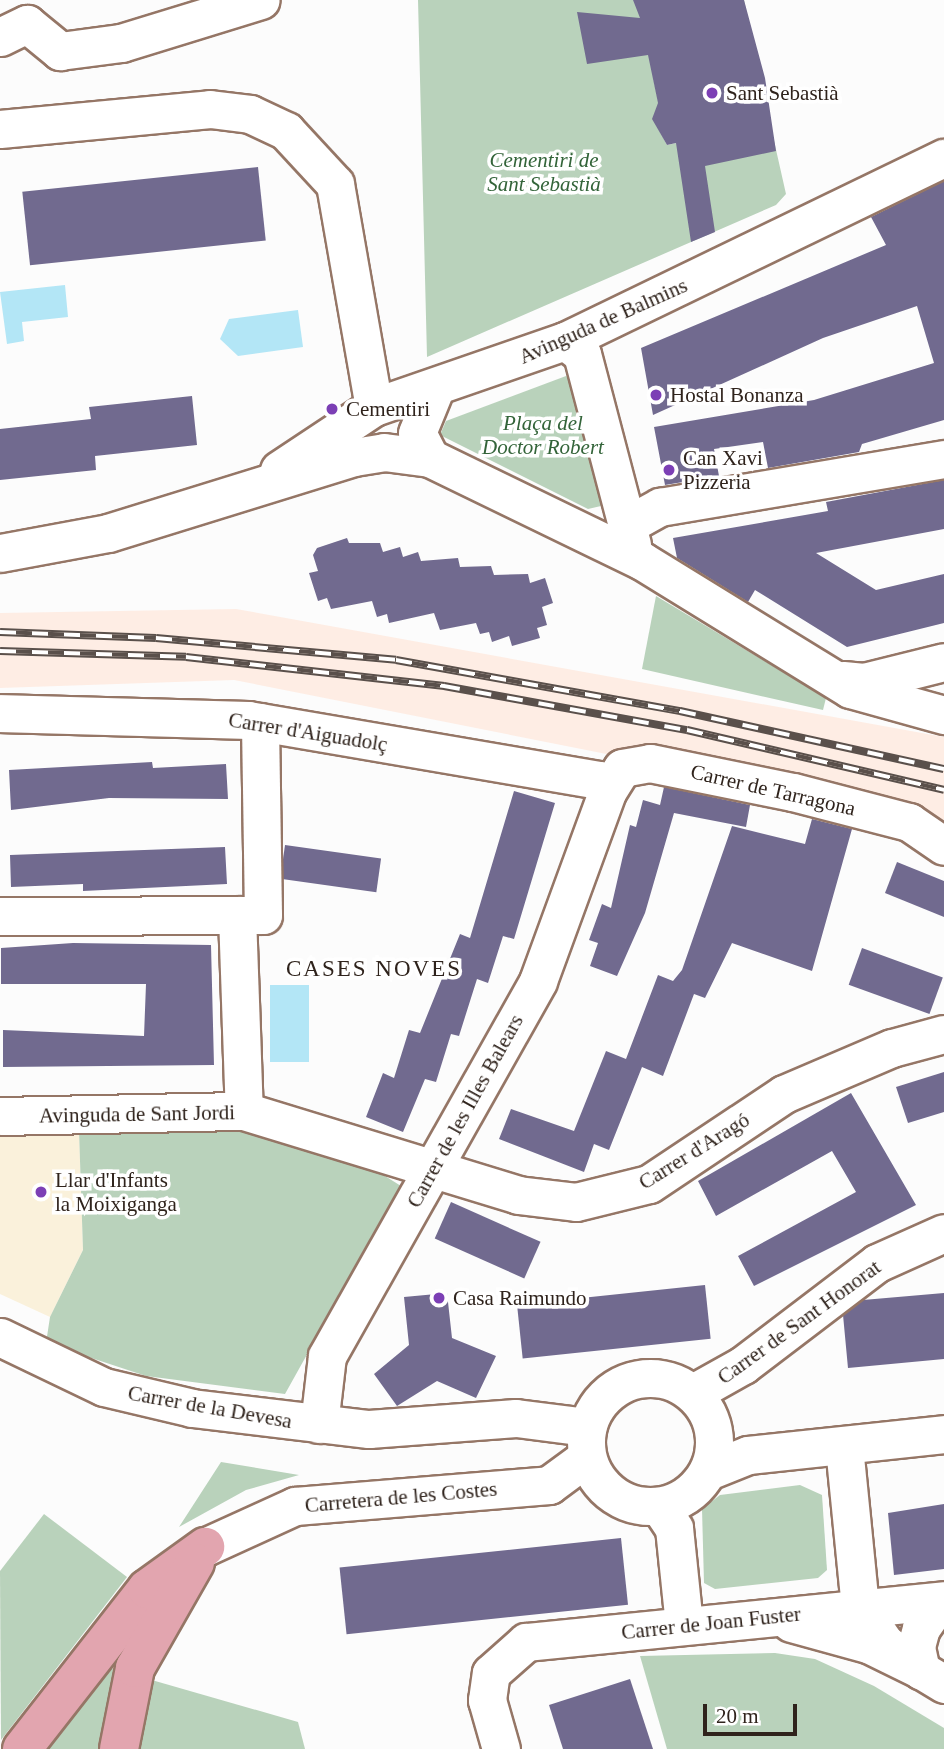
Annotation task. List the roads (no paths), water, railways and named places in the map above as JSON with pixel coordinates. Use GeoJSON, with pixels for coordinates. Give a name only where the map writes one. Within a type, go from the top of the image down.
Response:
{"type":"FeatureCollection","features":[{"type":"Feature","properties":{"kind":"main road"},"geometry":{"type":"LineString","coordinates":[[22,1749],[147,1589],[205,1546]]}},
{"type":"Feature","properties":{"kind":"main road"},"geometry":{"type":"LineString","coordinates":[[119,1749],[135,1668],[205,1546]]}},
{"type":"Feature","properties":{"kind":"street"},"geometry":{"type":"LineString","coordinates":[[0,37],[27,24],[60,51],[96,46],[261,0]]}},
{"type":"Feature","properties":{"kind":"street"},"geometry":{"type":"LineString","coordinates":[[0,129],[210,109],[250,114],[286,131],[335,184],[374,407]]}},
{"type":"Feature","properties":{"kind":"street","name":"Avinguda de Balmins"},"geometry":{"type":"LineString","coordinates":[[264,481],[374,407],[435,389],[565,341],[944,158]]}},
{"type":"Feature","properties":{"kind":"street"},"geometry":{"type":"LineString","coordinates":[[565,341],[582,354],[626,525],[642,561]]}},
{"type":"Feature","properties":{"kind":"street"},"geometry":{"type":"LineString","coordinates":[[435,389],[417,433],[430,457],[642,561],[824,676],[870,696],[944,712],[937,687],[944,669]]}},
{"type":"Feature","properties":{"kind":"street","name":"Avinguda de Balmins"},"geometry":{"type":"LineString","coordinates":[[0,553],[170,514],[264,481],[384,452],[430,457]]}},
{"type":"Feature","properties":{"kind":"street"},"geometry":{"type":"LineString","coordinates":[[626,525],[660,507],[944,459]]}},
{"type":"Feature","properties":{"kind":"street"},"geometry":{"type":"LineString","coordinates":[[824,676],[864,682],[944,663]]}},
{"type":"Feature","properties":{"kind":"street","name":"Carrer d'Aiguadolç"},"geometry":{"type":"LineString","coordinates":[[0,713],[260,722],[599,780],[607,792]]}},
{"type":"Feature","properties":{"kind":"street"},"geometry":{"type":"LineString","coordinates":[[0,916],[263,915],[260,722]]}},
{"type":"Feature","properties":{"kind":"street","name":"Carrer de Tarragona"},"geometry":{"type":"LineString","coordinates":[[607,792],[622,768],[650,763],[909,822],[944,846]]}},
{"type":"Feature","properties":{"kind":"street","name":"Carrer de les Illes Balears"},"geometry":{"type":"LineString","coordinates":[[313,1424],[327,1356],[538,981],[607,792]]}},
{"type":"Feature","properties":{"kind":"street"},"geometry":{"type":"LineString","coordinates":[[237,915],[244,1111]]}},
{"type":"Feature","properties":{"kind":"street","name":"Carrer d'Aragó"},"geometry":{"type":"LineString","coordinates":[[432,1170],[543,1201],[620,1194],[649,1184],[784,1094],[892,1048],[944,1034]]}},
{"type":"Feature","properties":{"kind":"street","name":"Avinguda de Sant Jordi"},"geometry":{"type":"LineString","coordinates":[[0,1116],[244,1111],[432,1170]]}},
{"type":"Feature","properties":{"kind":"street","name":"Carrer de Sant Honorat"},"geometry":{"type":"LineString","coordinates":[[692,1393],[743,1365],[877,1263],[944,1233]]}},
{"type":"Feature","properties":{"kind":"street","name":"Carrer de la Devesa"},"geometry":{"type":"LineString","coordinates":[[0,1337],[104,1387],[192,1408],[313,1424]]}},
{"type":"Feature","properties":{"kind":"street"},"geometry":{"type":"LineString","coordinates":[[638,1378],[676,1383],[692,1393],[715,1434],[708,1471],[688,1494],[659,1506],[612,1494],[593,1427],[638,1378]]}},
{"type":"Feature","properties":{"kind":"street"},"geometry":{"type":"LineString","coordinates":[[313,1424],[385,1430],[516,1418],[593,1427]]}},
{"type":"Feature","properties":{"kind":"street","name":"Carretera de les Costes"},"geometry":{"type":"LineString","coordinates":[[523,1488],[565,1478],[593,1427]]}},
{"type":"Feature","properties":{"kind":"street"},"geometry":{"type":"LineString","coordinates":[[715,1434],[778,1451]]}},
{"type":"Feature","properties":{"kind":"street"},"geometry":{"type":"LineString","coordinates":[[708,1471],[778,1451],[944,1434]]}},
{"type":"Feature","properties":{"kind":"street"},"geometry":{"type":"LineString","coordinates":[[844,1446],[860,1608],[885,1643],[933,1677]]}},
{"type":"Feature","properties":{"kind":"street","name":"Carretera de les Costes"},"geometry":{"type":"LineString","coordinates":[[205,1546],[295,1506],[523,1488],[612,1494]]}},
{"type":"Feature","properties":{"kind":"street"},"geometry":{"type":"LineString","coordinates":[[659,1506],[674,1528],[684,1625]]}},
{"type":"Feature","properties":{"kind":"street"},"geometry":{"type":"LineString","coordinates":[[933,1677],[921,1628],[942,1601]]}},
{"type":"Feature","properties":{"kind":"street","name":"Carrer de Joan Fuster"},"geometry":{"type":"LineString","coordinates":[[501,1749],[487,1700],[491,1673],[526,1642],[942,1601]]}},
{"type":"Feature","properties":{"kind":"street"},"geometry":{"type":"LineString","coordinates":[[763,1617],[868,1644],[933,1677]]}},
{"type":"Feature","properties":{"kind":"water"},"geometry":{"type":"Polygon","coordinates":[[[65,285],[68,317],[22,322],[24,341],[7,344],[0,292],[65,285]]]}},
{"type":"Feature","properties":{"kind":"water"},"geometry":{"type":"Polygon","coordinates":[[[298,310],[303,347],[238,356],[220,339],[229,319],[298,310]]]}},
{"type":"Feature","properties":{"kind":"water"},"geometry":{"type":"Polygon","coordinates":[[[270,985],[309,985],[309,1062],[270,1062],[270,985]]]}},
{"type":"Feature","properties":{"kind":"railway"},"geometry":{"type":"LineString","coordinates":[[0,632],[156,638],[396,660],[680,711],[944,769]]}},
{"type":"Feature","properties":{"kind":"railway"},"geometry":{"type":"LineString","coordinates":[[0,651],[186,657],[444,686],[687,730],[944,790]]}},
{"type":"Feature","properties":{"kind":"place","name":"Sant Sebastià"},"geometry":{"type":"Point","coordinates":[712,93]}},
{"type":"Feature","properties":{"kind":"place","name":"Hostal Bonanza"},"geometry":{"type":"Point","coordinates":[656,395]}},
{"type":"Feature","properties":{"kind":"place","name":"Cementiri"},"geometry":{"type":"Point","coordinates":[332,409]}},
{"type":"Feature","properties":{"kind":"place","name":"Can Xavi Pizzeria"},"geometry":{"type":"Point","coordinates":[669,470]}},
{"type":"Feature","properties":{"kind":"place","name":"Llar d'Infants la Moixiganga"},"geometry":{"type":"Point","coordinates":[41,1192]}},
{"type":"Feature","properties":{"kind":"place","name":"Casa Raimundo"},"geometry":{"type":"Point","coordinates":[439,1298]}},
{"type":"Feature","properties":{"kind":"district","name":"CASES NOVES"},"geometry":{"type":"Point","coordinates":[374,969]}},
{"type":"Feature","properties":{"kind":"park label","name":"Cementiri de Sant Sebastià"},"geometry":{"type":"Point","coordinates":[544,172]}},
{"type":"Feature","properties":{"kind":"park label","name":"Plaça del Doctor Robert"},"geometry":{"type":"Point","coordinates":[543,435]}}]}
